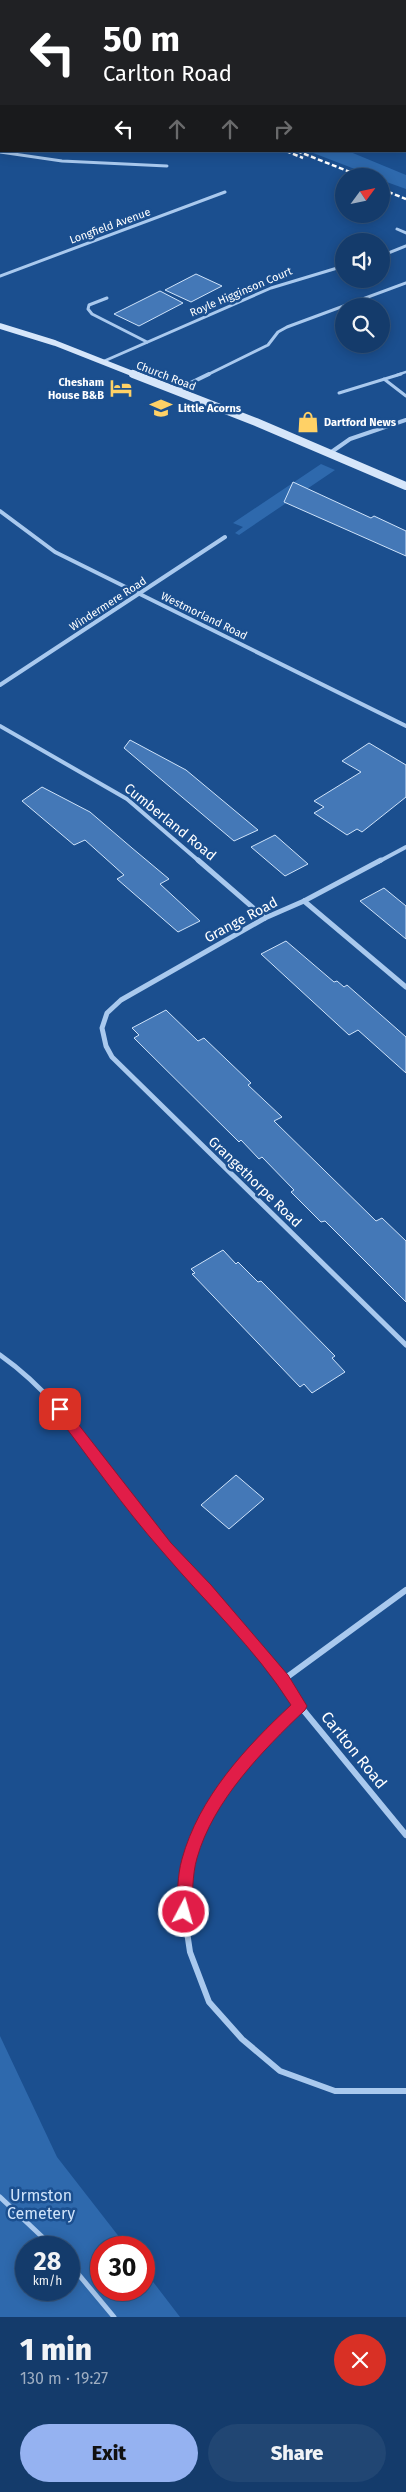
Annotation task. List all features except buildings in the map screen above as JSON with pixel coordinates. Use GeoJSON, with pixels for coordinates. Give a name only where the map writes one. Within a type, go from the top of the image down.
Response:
{"type":"FeatureCollection","features":[{"type":"Feature","properties":{"kind":"main road","name":"Church Road"},"geometry":{"type":"LineString","coordinates":[[0,326],[55,343],[176,390],[406,486]]}},
{"type":"Feature","properties":{"kind":"street"},"geometry":{"type":"LineString","coordinates":[[16,152],[62,161],[167,166]]}},
{"type":"Feature","properties":{"kind":"street","name":"Longfield Avenue"},"geometry":{"type":"LineString","coordinates":[[0,276],[225,192]]}},
{"type":"Feature","properties":{"kind":"street"},"geometry":{"type":"LineString","coordinates":[[397,229],[406,233]]}},
{"type":"Feature","properties":{"kind":"street"},"geometry":{"type":"LineString","coordinates":[[390,252],[406,246]]}},
{"type":"Feature","properties":{"kind":"street","name":"Royle Higginson Court"},"geometry":{"type":"LineString","coordinates":[[102,362],[271,288],[335,269]]}},
{"type":"Feature","properties":{"kind":"street"},"geometry":{"type":"LineString","coordinates":[[176,390],[268,345],[278,332],[287,327],[406,283]]}},
{"type":"Feature","properties":{"kind":"street"},"geometry":{"type":"LineString","coordinates":[[107,298],[89,305],[88,309],[92,314],[147,342]]}},
{"type":"Feature","properties":{"kind":"street"},"geometry":{"type":"LineString","coordinates":[[330,453],[350,439],[406,420]]}},
{"type":"Feature","properties":{"kind":"street","name":"Westmorland Road"},"geometry":{"type":"LineString","coordinates":[[0,511],[55,552],[406,726]]}},
{"type":"Feature","properties":{"kind":"street","name":"Windermere Road"},"geometry":{"type":"LineString","coordinates":[[0,684],[225,537]]}},
{"type":"Feature","properties":{"kind":"street","name":"Cumberland Road"},"geometry":{"type":"LineString","coordinates":[[0,726],[127,799],[265,918]]}},
{"type":"Feature","properties":{"kind":"street","name":"Grange Road"},"geometry":{"type":"LineString","coordinates":[[100,1028],[106,1013],[119,1001],[265,918],[406,847]]}},
{"type":"Feature","properties":{"kind":"street"},"geometry":{"type":"LineString","coordinates":[[304,900],[406,987]]}},
{"type":"Feature","properties":{"kind":"street","name":"Grangethorpe Road"},"geometry":{"type":"LineString","coordinates":[[100,1028],[104,1045],[112,1058],[406,1346]]}},
{"type":"Feature","properties":{"kind":"street","name":"Carlton Road"},"geometry":{"type":"LineString","coordinates":[[0,1355],[26,1373],[60,1409],[166,1547],[206,1589],[283,1680],[300,1706],[406,1835]]}},
{"type":"Feature","properties":{"kind":"street"},"geometry":{"type":"LineString","coordinates":[[283,1680],[406,1590]]}},
{"type":"Feature","properties":{"kind":"street"},"geometry":{"type":"LineString","coordinates":[[300,1706],[256,1748],[203,1820],[189,1860],[184,1912],[190,1952],[210,2002],[242,2038],[280,2071],[334,2091],[406,2091]]}},
{"type":"Feature","properties":{"kind":"lane"},"geometry":{"type":"LineString","coordinates":[[338,393],[406,372]]}},
{"type":"Feature","properties":{"kind":"lane"},"geometry":{"type":"LineString","coordinates":[[384,379],[406,396]]}},
{"type":"Feature","properties":{"kind":"lane"},"geometry":{"type":"LineString","coordinates":[[0,2197],[41,2236]]}},
{"type":"Feature","properties":{"kind":"lane"},"geometry":{"type":"LineString","coordinates":[[80,2276],[114,2317]]}},
{"type":"Feature","properties":{"kind":"green space"},"geometry":{"type":"Polygon","coordinates":[[[311,152],[350,152],[389,168],[352,168],[311,152]]]}},
{"type":"Feature","properties":{"kind":"green space"},"geometry":{"type":"Polygon","coordinates":[[[390,168],[406,175],[406,189],[390,183],[390,168]]]}},
{"type":"Feature","properties":{"kind":"green space"},"geometry":{"type":"Polygon","coordinates":[[[321,464],[335,470],[239,535],[235,533],[243,527],[233,523],[321,464]]]}},
{"type":"Feature","properties":{"kind":"green space","name":"Urmston Cemetery"},"geometry":{"type":"Polygon","coordinates":[[[0,2036],[57,2157],[118,2236],[90,2236],[90,2301],[155,2301],[155,2284],[180,2317],[0,2317],[0,2036]]]}},
{"type":"Feature","properties":{"kind":"railway"},"geometry":{"type":"LineString","coordinates":[[288,152],[303,158]]}},
{"type":"Feature","properties":{"kind":"railway"},"geometry":{"type":"LineString","coordinates":[[300,152],[340,168]]}},
{"type":"Feature","properties":{"kind":"railway"},"geometry":{"type":"LineString","coordinates":[[390,193],[406,199]]}},
{"type":"Feature","properties":{"kind":"place","name":"Chesham House B&B"},"geometry":{"type":"Point","coordinates":[121,388]}},
{"type":"Feature","properties":{"kind":"place","name":"Little Acorns"},"geometry":{"type":"Point","coordinates":[161,408]}},
{"type":"Feature","properties":{"kind":"place","name":"Dartford News"},"geometry":{"type":"Point","coordinates":[308,422]}},
{"type":"Feature","properties":{"kind":"route"},"geometry":{"type":"LineString","coordinates":[[60,1409],[166,1547],[206,1589],[283,1680],[300,1706],[256,1748],[203,1820],[189,1860],[184,1912]]}}]}
